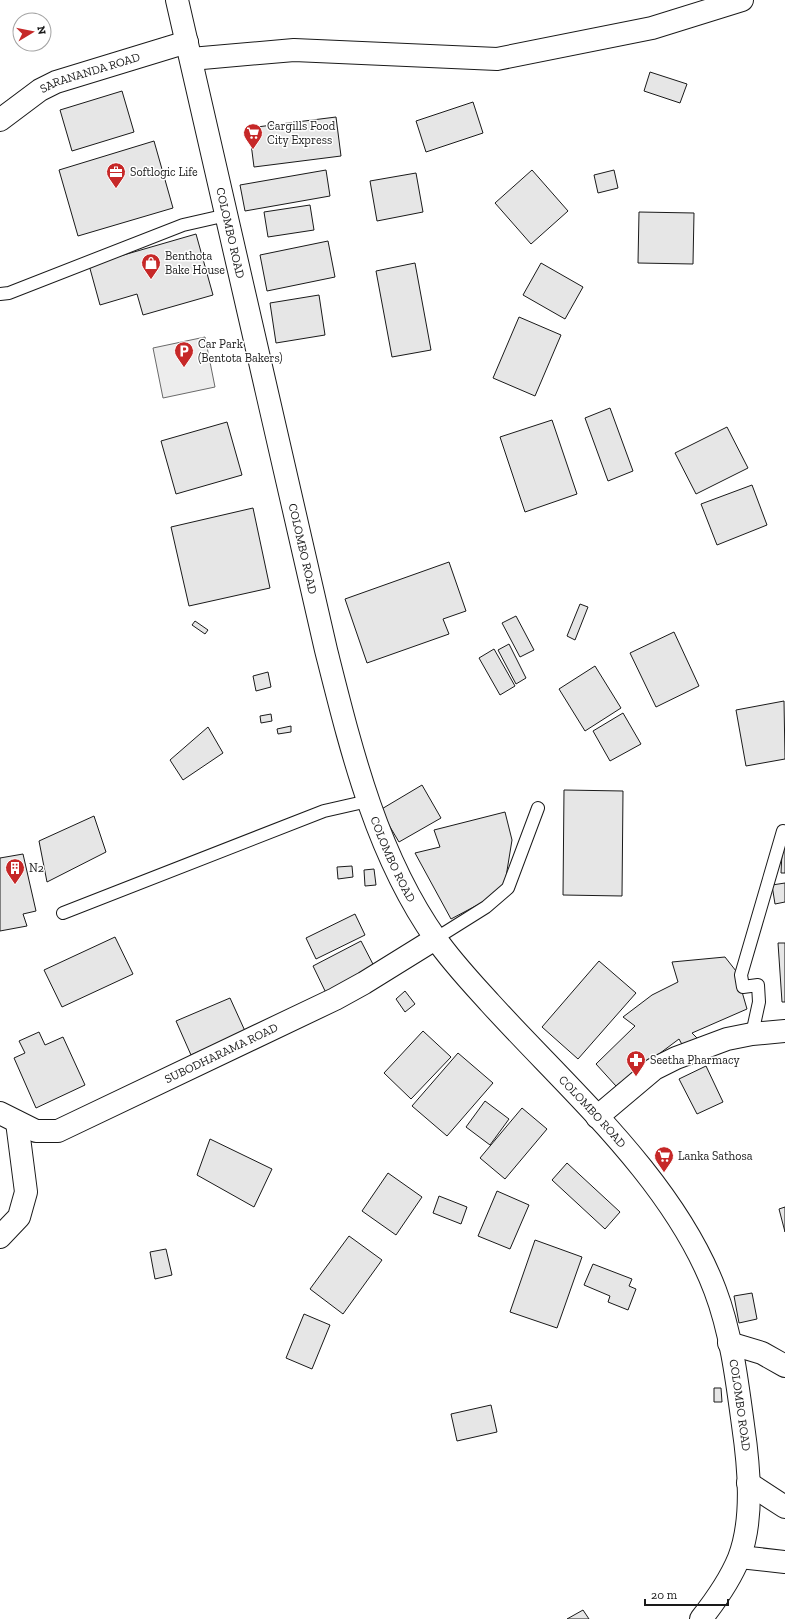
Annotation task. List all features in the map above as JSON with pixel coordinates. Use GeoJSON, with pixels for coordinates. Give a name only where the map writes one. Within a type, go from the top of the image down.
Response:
{"type":"FeatureCollection","features":[{"type":"Feature","properties":{"kind":"main road","name":"COLOMBO ROAD"},"geometry":{"type":"LineString","coordinates":[[177,0],[316,607],[352,750],[368,801],[414,904],[435,939],[457,967],[597,1117],[654,1186],[686,1231],[716,1291],[729,1343],[746,1446],[748,1483],[747,1523],[740,1557],[715,1601],[701,1619]]}},
{"type":"Feature","properties":{"kind":"main road","name":"SARANANDA ROAD"},"geometry":{"type":"LineString","coordinates":[[0,120],[40,90],[56,82],[189,50],[294,50],[497,59],[652,28],[742,0]]}},
{"type":"Feature","properties":{"kind":"main road","name":"SUBODHARAMA ROAD"},"geometry":{"type":"LineString","coordinates":[[8,1117],[36,1132],[58,1130],[335,999],[364,983],[435,939]]}},
{"type":"Feature","properties":{"kind":"main road"},"geometry":{"type":"LineString","coordinates":[[597,1117],[654,1069],[676,1058],[727,1039],[752,1034],[785,1031]]}},
{"type":"Feature","properties":{"kind":"main road"},"geometry":{"type":"LineString","coordinates":[[0,1237],[19,1217],[26,1192],[8,1117]]}},
{"type":"Feature","properties":{"kind":"main road"},"geometry":{"type":"LineString","coordinates":[[729,1343],[762,1353],[785,1366]]}},
{"type":"Feature","properties":{"kind":"main road"},"geometry":{"type":"LineString","coordinates":[[748,1483],[785,1507]]}},
{"type":"Feature","properties":{"kind":"main road"},"geometry":{"type":"LineString","coordinates":[[740,1557],[785,1562]]}},
{"type":"Feature","properties":{"kind":"lane"},"geometry":{"type":"LineString","coordinates":[[0,294],[9,293],[183,226],[227,215]]}},
{"type":"Feature","properties":{"kind":"lane"},"geometry":{"type":"LineString","coordinates":[[63,913],[324,811],[368,801]]}},
{"type":"Feature","properties":{"kind":"lane"},"geometry":{"type":"LineString","coordinates":[[435,939],[486,907],[508,888],[538,808]]}},
{"type":"Feature","properties":{"kind":"lane"},"geometry":{"type":"LineString","coordinates":[[752,1034],[759,1002],[758,985],[743,987],[741,975],[783,831]]}},
{"type":"Feature","properties":{"kind":"shaded area","name":"Car Park (Bentota Bakers)"},"geometry":{"type":"Polygon","coordinates":[[[205,337],[215,387],[163,398],[153,348],[205,337]]]}},
{"type":"Feature","properties":{"kind":"building"},"geometry":{"type":"Polygon","coordinates":[[[650,72],[687,84],[680,103],[644,91],[650,72]]]}},
{"type":"Feature","properties":{"kind":"building"},"geometry":{"type":"Polygon","coordinates":[[[122,91],[134,132],[72,151],[60,110],[122,91]]]}},
{"type":"Feature","properties":{"kind":"building"},"geometry":{"type":"Polygon","coordinates":[[[473,102],[483,133],[426,152],[416,121],[473,102]]]}},
{"type":"Feature","properties":{"kind":"building"},"geometry":{"type":"Polygon","coordinates":[[[336,117],[341,156],[254,167],[249,128],[336,117]]]}},
{"type":"Feature","properties":{"kind":"building","name":"Softlogic Life"},"geometry":{"type":"Polygon","coordinates":[[[154,141],[173,208],[78,236],[59,170],[154,141]]]}},
{"type":"Feature","properties":{"kind":"building"},"geometry":{"type":"Polygon","coordinates":[[[326,170],[330,196],[245,211],[240,185],[326,170]]]}},
{"type":"Feature","properties":{"kind":"building"},"geometry":{"type":"Polygon","coordinates":[[[532,170],[568,211],[531,244],[495,203],[532,170]]]}},
{"type":"Feature","properties":{"kind":"building"},"geometry":{"type":"Polygon","coordinates":[[[614,170],[618,188],[598,193],[594,175],[614,170]]]}},
{"type":"Feature","properties":{"kind":"building"},"geometry":{"type":"Polygon","coordinates":[[[416,173],[423,212],[377,221],[370,181],[416,173]]]}},
{"type":"Feature","properties":{"kind":"building"},"geometry":{"type":"Polygon","coordinates":[[[310,205],[314,230],[268,237],[264,212],[310,205]]]}},
{"type":"Feature","properties":{"kind":"building"},"geometry":{"type":"Polygon","coordinates":[[[639,212],[694,213],[693,264],[638,263],[639,212]]]}},
{"type":"Feature","properties":{"kind":"building","name":"Benthota Bake House"},"geometry":{"type":"Polygon","coordinates":[[[196,234],[213,295],[143,315],[137,294],[100,305],[89,265],[196,234]]]}},
{"type":"Feature","properties":{"kind":"building"},"geometry":{"type":"Polygon","coordinates":[[[328,241],[335,277],[267,291],[260,255],[328,241]]]}},
{"type":"Feature","properties":{"kind":"building"},"geometry":{"type":"Polygon","coordinates":[[[415,263],[431,350],[392,357],[376,271],[415,263]]]}},
{"type":"Feature","properties":{"kind":"building"},"geometry":{"type":"Polygon","coordinates":[[[541,263],[583,287],[565,319],[523,295],[541,263]]]}},
{"type":"Feature","properties":{"kind":"building"},"geometry":{"type":"Polygon","coordinates":[[[319,295],[325,335],[276,343],[270,303],[319,295]]]}},
{"type":"Feature","properties":{"kind":"building"},"geometry":{"type":"Polygon","coordinates":[[[519,317],[561,335],[535,396],[493,378],[519,317]]]}},
{"type":"Feature","properties":{"kind":"building"},"geometry":{"type":"Polygon","coordinates":[[[610,408],[633,471],[608,481],[585,418],[610,408]]]}},
{"type":"Feature","properties":{"kind":"building"},"geometry":{"type":"Polygon","coordinates":[[[552,420],[577,494],[525,512],[500,437],[552,420]]]}},
{"type":"Feature","properties":{"kind":"building"},"geometry":{"type":"Polygon","coordinates":[[[227,422],[242,475],[176,494],[161,441],[227,422]]]}},
{"type":"Feature","properties":{"kind":"building"},"geometry":{"type":"Polygon","coordinates":[[[727,427],[748,468],[696,494],[675,453],[727,427]]]}},
{"type":"Feature","properties":{"kind":"building"},"geometry":{"type":"Polygon","coordinates":[[[752,485],[767,525],[717,545],[701,504],[752,485]]]}},
{"type":"Feature","properties":{"kind":"building"},"geometry":{"type":"Polygon","coordinates":[[[253,508],[270,588],[189,606],[171,527],[253,508]]]}},
{"type":"Feature","properties":{"kind":"building"},"geometry":{"type":"Polygon","coordinates":[[[449,562],[466,611],[443,619],[449,634],[367,663],[345,599],[449,562]]]}},
{"type":"Feature","properties":{"kind":"building"},"geometry":{"type":"Polygon","coordinates":[[[580,604],[588,607],[575,640],[567,636],[580,604]]]}},
{"type":"Feature","properties":{"kind":"building"},"geometry":{"type":"Polygon","coordinates":[[[516,616],[534,650],[520,657],[502,623],[516,616]]]}},
{"type":"Feature","properties":{"kind":"building"},"geometry":{"type":"Polygon","coordinates":[[[195,621],[208,630],[205,634],[192,625],[195,621]]]}},
{"type":"Feature","properties":{"kind":"building"},"geometry":{"type":"Polygon","coordinates":[[[674,632],[699,686],[656,707],[630,653],[674,632]]]}},
{"type":"Feature","properties":{"kind":"building"},"geometry":{"type":"Polygon","coordinates":[[[509,644],[526,678],[516,684],[498,650],[509,644]]]}},
{"type":"Feature","properties":{"kind":"building"},"geometry":{"type":"Polygon","coordinates":[[[494,649],[515,686],[500,695],[479,658],[494,649]]]}},
{"type":"Feature","properties":{"kind":"building"},"geometry":{"type":"Polygon","coordinates":[[[595,666],[621,708],[585,731],[559,689],[595,666]]]}},
{"type":"Feature","properties":{"kind":"building"},"geometry":{"type":"Polygon","coordinates":[[[268,672],[271,687],[256,691],[253,676],[268,672]]]}},
{"type":"Feature","properties":{"kind":"building"},"geometry":{"type":"Polygon","coordinates":[[[784,701],[785,759],[746,766],[736,710],[784,701]]]}},
{"type":"Feature","properties":{"kind":"building"},"geometry":{"type":"Polygon","coordinates":[[[623,713],[641,744],[610,761],[593,731],[623,713]]]}},
{"type":"Feature","properties":{"kind":"building"},"geometry":{"type":"Polygon","coordinates":[[[271,714],[272,721],[261,723],[260,716],[271,714]]]}},
{"type":"Feature","properties":{"kind":"building"},"geometry":{"type":"Polygon","coordinates":[[[291,726],[291,732],[278,734],[277,729],[291,726]]]}},
{"type":"Feature","properties":{"kind":"building"},"geometry":{"type":"Polygon","coordinates":[[[208,727],[223,753],[183,780],[170,760],[208,727]]]}},
{"type":"Feature","properties":{"kind":"building"},"geometry":{"type":"Polygon","coordinates":[[[422,785],[441,818],[399,842],[380,810],[422,785]]]}},
{"type":"Feature","properties":{"kind":"building"},"geometry":{"type":"Polygon","coordinates":[[[564,790],[623,791],[622,896],[563,895],[564,790]]]}},
{"type":"Feature","properties":{"kind":"building"},"geometry":{"type":"Polygon","coordinates":[[[505,812],[512,840],[505,883],[485,901],[451,919],[415,853],[440,847],[434,830],[505,812]]]}},
{"type":"Feature","properties":{"kind":"building"},"geometry":{"type":"Polygon","coordinates":[[[94,816],[106,852],[47,882],[39,841],[94,816]]]}},
{"type":"Feature","properties":{"kind":"building"},"geometry":{"type":"Polygon","coordinates":[[[783,831],[785,831],[785,873],[781,873],[783,831]]]}},
{"type":"Feature","properties":{"kind":"building","name":"N2"},"geometry":{"type":"Polygon","coordinates":[[[23,854],[36,911],[23,914],[27,926],[0,931],[0,858],[23,854]]]}},
{"type":"Feature","properties":{"kind":"building"},"geometry":{"type":"Polygon","coordinates":[[[352,866],[353,877],[338,879],[337,867],[352,866]]]}},
{"type":"Feature","properties":{"kind":"building"},"geometry":{"type":"Polygon","coordinates":[[[374,869],[376,885],[365,886],[364,870],[374,869]]]}},
{"type":"Feature","properties":{"kind":"building"},"geometry":{"type":"Polygon","coordinates":[[[785,883],[785,902],[775,904],[772,885],[785,883]]]}},
{"type":"Feature","properties":{"kind":"building"},"geometry":{"type":"Polygon","coordinates":[[[355,914],[365,935],[316,959],[306,938],[355,914]]]}},
{"type":"Feature","properties":{"kind":"building"},"geometry":{"type":"Polygon","coordinates":[[[115,937],[133,974],[62,1007],[44,970],[115,937]]]}},
{"type":"Feature","properties":{"kind":"building"},"geometry":{"type":"Polygon","coordinates":[[[361,941],[376,970],[327,995],[313,966],[361,941]]]}},
{"type":"Feature","properties":{"kind":"building"},"geometry":{"type":"Polygon","coordinates":[[[778,943],[785,943],[785,1002],[782,1002],[778,943]]]}},
{"type":"Feature","properties":{"kind":"building"},"geometry":{"type":"Polygon","coordinates":[[[725,957],[736,971],[747,1009],[692,1033],[698,1039],[684,1048],[679,1039],[616,1086],[596,1064],[635,1026],[623,1017],[652,995],[678,982],[672,962],[725,957]]]}},
{"type":"Feature","properties":{"kind":"building"},"geometry":{"type":"Polygon","coordinates":[[[599,961],[636,993],[578,1059],[542,1027],[599,961]]]}},
{"type":"Feature","properties":{"kind":"building"},"geometry":{"type":"Polygon","coordinates":[[[405,991],[415,1004],[405,1012],[396,999],[405,991]]]}},
{"type":"Feature","properties":{"kind":"building"},"geometry":{"type":"Polygon","coordinates":[[[230,998],[245,1031],[191,1055],[176,1021],[230,998]]]}},
{"type":"Feature","properties":{"kind":"building"},"geometry":{"type":"Polygon","coordinates":[[[423,1031],[451,1057],[411,1099],[384,1073],[423,1031]]]}},
{"type":"Feature","properties":{"kind":"building"},"geometry":{"type":"Polygon","coordinates":[[[39,1032],[45,1045],[63,1037],[85,1085],[36,1108],[14,1058],[25,1053],[19,1041],[39,1032]]]}},
{"type":"Feature","properties":{"kind":"building"},"geometry":{"type":"Polygon","coordinates":[[[458,1053],[493,1083],[447,1136],[412,1106],[458,1053]]]}},
{"type":"Feature","properties":{"kind":"building"},"geometry":{"type":"Polygon","coordinates":[[[706,1066],[723,1102],[697,1114],[679,1079],[706,1066]]]}},
{"type":"Feature","properties":{"kind":"building"},"geometry":{"type":"Polygon","coordinates":[[[485,1101],[509,1119],[490,1145],[466,1127],[485,1101]]]}},
{"type":"Feature","properties":{"kind":"building"},"geometry":{"type":"Polygon","coordinates":[[[522,1108],[547,1129],[505,1179],[480,1158],[522,1108]]]}},
{"type":"Feature","properties":{"kind":"building"},"geometry":{"type":"Polygon","coordinates":[[[210,1139],[272,1169],[254,1207],[197,1175],[210,1139]]]}},
{"type":"Feature","properties":{"kind":"building"},"geometry":{"type":"Polygon","coordinates":[[[567,1163],[620,1212],[605,1229],[552,1180],[567,1163]]]}},
{"type":"Feature","properties":{"kind":"building"},"geometry":{"type":"Polygon","coordinates":[[[388,1173],[422,1197],[396,1235],[362,1211],[388,1173]]]}},
{"type":"Feature","properties":{"kind":"building"},"geometry":{"type":"Polygon","coordinates":[[[497,1191],[529,1205],[510,1249],[478,1236],[497,1191]]]}},
{"type":"Feature","properties":{"kind":"building"},"geometry":{"type":"Polygon","coordinates":[[[439,1196],[467,1207],[461,1224],[433,1213],[439,1196]]]}},
{"type":"Feature","properties":{"kind":"building"},"geometry":{"type":"Polygon","coordinates":[[[785,1207],[785,1232],[779,1209],[785,1207]]]}},
{"type":"Feature","properties":{"kind":"building"},"geometry":{"type":"Polygon","coordinates":[[[349,1236],[382,1260],[343,1314],[310,1289],[349,1236]]]}},
{"type":"Feature","properties":{"kind":"building"},"geometry":{"type":"Polygon","coordinates":[[[535,1240],[582,1257],[557,1328],[510,1312],[535,1240]]]}},
{"type":"Feature","properties":{"kind":"building"},"geometry":{"type":"Polygon","coordinates":[[[166,1249],[172,1275],[155,1279],[150,1252],[166,1249]]]}},
{"type":"Feature","properties":{"kind":"building"},"geometry":{"type":"Polygon","coordinates":[[[593,1264],[632,1279],[629,1286],[636,1289],[628,1310],[608,1302],[610,1296],[584,1285],[593,1264]]]}},
{"type":"Feature","properties":{"kind":"building"},"geometry":{"type":"Polygon","coordinates":[[[752,1293],[757,1319],[739,1323],[734,1296],[752,1293]]]}},
{"type":"Feature","properties":{"kind":"building"},"geometry":{"type":"Polygon","coordinates":[[[304,1314],[330,1325],[312,1369],[286,1358],[304,1314]]]}},
{"type":"Feature","properties":{"kind":"building"},"geometry":{"type":"Polygon","coordinates":[[[714,1388],[721,1388],[722,1402],[714,1402],[714,1388]]]}},
{"type":"Feature","properties":{"kind":"building"},"geometry":{"type":"Polygon","coordinates":[[[491,1405],[497,1432],[457,1441],[451,1414],[491,1405]]]}},
{"type":"Feature","properties":{"kind":"building"},"geometry":{"type":"Polygon","coordinates":[[[583,1610],[589,1619],[567,1619],[583,1610]]]}},
{"type":"Feature","properties":{"kind":"place","name":"Cargills Food City Express"},"geometry":{"type":"Point","coordinates":[253,150]}},
{"type":"Feature","properties":{"kind":"place","name":"Softlogic Life"},"geometry":{"type":"Point","coordinates":[116,189]}},
{"type":"Feature","properties":{"kind":"place","name":"Benthota Bake House"},"geometry":{"type":"Point","coordinates":[151,280]}},
{"type":"Feature","properties":{"kind":"place","name":"Car Park (Bentota Bakers)"},"geometry":{"type":"Point","coordinates":[184,368]}},
{"type":"Feature","properties":{"kind":"place","name":"N2"},"geometry":{"type":"Point","coordinates":[15,885]}},
{"type":"Feature","properties":{"kind":"place","name":"Seetha Pharmacy"},"geometry":{"type":"Point","coordinates":[636,1077]}},
{"type":"Feature","properties":{"kind":"place","name":"Lanka Sathosa"},"geometry":{"type":"Point","coordinates":[664,1173]}}]}
